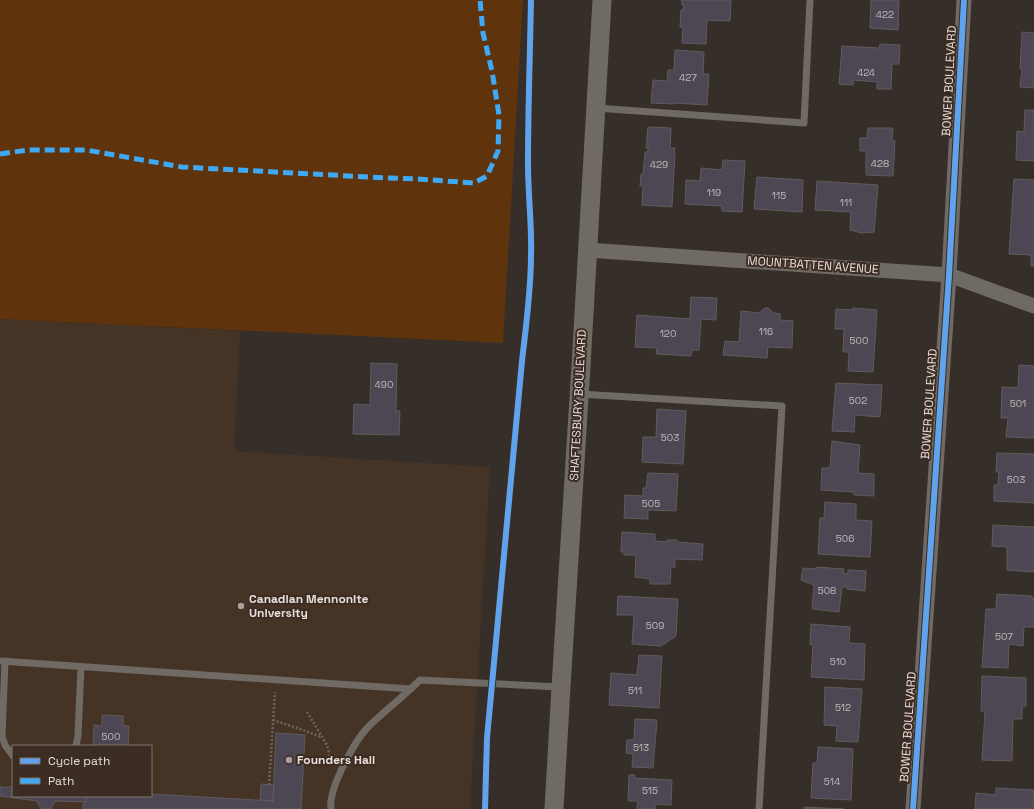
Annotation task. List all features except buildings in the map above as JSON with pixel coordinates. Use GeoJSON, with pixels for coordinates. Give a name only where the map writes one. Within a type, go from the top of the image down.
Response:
{"type":"FeatureCollection","features":[{"type":"Feature","properties":{"kind":"street","name":"SHAFTESBURY BOULEVARD"},"geometry":{"type":"LineString","coordinates":[[554,809],[560,687],[602,0]]}},
{"type":"Feature","properties":{"kind":"street","name":"BOWER BOULEVARD"},"geometry":{"type":"LineString","coordinates":[[913,809],[949,275],[964,0]]}},
{"type":"Feature","properties":{"kind":"street","name":"MOUNTBATTEN AVENUE"},"geometry":{"type":"LineString","coordinates":[[587,250],[949,275],[1034,306]]}},
{"type":"Feature","properties":{"kind":"lane"},"geometry":{"type":"LineString","coordinates":[[596,108],[804,123],[810,0]]}},
{"type":"Feature","properties":{"kind":"lane"},"geometry":{"type":"LineString","coordinates":[[579,394],[782,406],[759,809]]}},
{"type":"Feature","properties":{"kind":"lane"},"geometry":{"type":"LineString","coordinates":[[12,755],[5,745],[2,736],[2,661],[411,689]]}},
{"type":"Feature","properties":{"kind":"lane"},"geometry":{"type":"LineString","coordinates":[[76,745],[78,736],[81,667]]}},
{"type":"Feature","properties":{"kind":"lane"},"geometry":{"type":"LineString","coordinates":[[331,809],[330,804],[332,795],[340,774],[353,748],[368,727],[420,680],[560,687]]}},
{"type":"Feature","properties":{"kind":"path"},"geometry":{"type":"LineString","coordinates":[[269,784],[276,680]]}},
{"type":"Feature","properties":{"kind":"path"},"geometry":{"type":"LineString","coordinates":[[307,712],[327,745],[330,771]]}},
{"type":"Feature","properties":{"kind":"path"},"geometry":{"type":"LineString","coordinates":[[273,720],[322,737]]}},
{"type":"Feature","properties":{"kind":"shaded area"},"geometry":{"type":"Polygon","coordinates":[[[0,0],[523,0],[503,343],[0,319],[0,0]]]}},
{"type":"Feature","properties":{"kind":"shaded area","name":"Canadian Mennonite University"},"geometry":{"type":"Polygon","coordinates":[[[0,319],[240,331],[234,451],[490,467],[470,809],[0,809],[0,319]]]}},
{"type":"Feature","properties":{"kind":"marked path"},"geometry":{"type":"LineString","coordinates":[[0,154],[28,150],[86,150],[182,167],[474,183],[487,176],[498,151],[499,115],[492,71],[483,33],[480,0]]}},
{"type":"Feature","properties":{"kind":"cycle path"},"geometry":{"type":"LineString","coordinates":[[485,809],[487,738],[530,282],[531,232],[528,164],[531,0]]}},
{"type":"Feature","properties":{"kind":"cycle path"},"geometry":{"type":"LineString","coordinates":[[913,809],[949,275],[964,0]]}},
{"type":"Feature","properties":{"kind":"place","name":"Canadian Mennonite University"},"geometry":{"type":"Point","coordinates":[241,606]}},
{"type":"Feature","properties":{"kind":"place","name":"Founders Hall"},"geometry":{"type":"Point","coordinates":[289,760]}}]}
